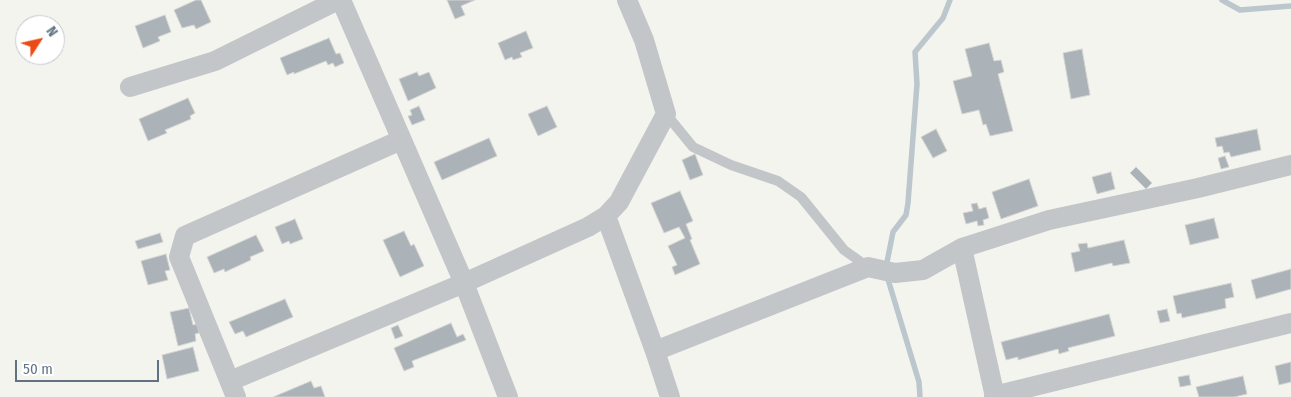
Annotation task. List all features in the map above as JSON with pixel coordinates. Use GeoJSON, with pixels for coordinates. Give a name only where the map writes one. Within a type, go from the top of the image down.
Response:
{"type":"FeatureCollection","features":[{"type":"Feature","properties":{"kind":"street"},"geometry":{"type":"LineString","coordinates":[[130,87],[215,61],[339,0],[464,283],[508,397]]}},
{"type":"Feature","properties":{"kind":"street"},"geometry":{"type":"LineString","coordinates":[[401,140],[185,236],[178,258],[233,389],[588,227],[606,216],[619,202],[666,114],[644,40],[627,0]]}},
{"type":"Feature","properties":{"kind":"street"},"geometry":{"type":"LineString","coordinates":[[656,351],[880,270],[922,270],[962,248],[1049,220],[1198,188],[1291,164]]}},
{"type":"Feature","properties":{"kind":"street"},"geometry":{"type":"LineString","coordinates":[[606,216],[656,351],[670,397]]}},
{"type":"Feature","properties":{"kind":"street"},"geometry":{"type":"LineString","coordinates":[[962,248],[994,397],[1291,323]]}},
{"type":"Feature","properties":{"kind":"lane"},"geometry":{"type":"LineString","coordinates":[[666,114],[693,147],[732,166],[778,181],[801,197],[844,250],[880,270]]}},
{"type":"Feature","properties":{"kind":"building"},"geometry":{"type":"Polygon","coordinates":[[[196,0],[201,0],[211,22],[196,29],[194,25],[182,28],[174,10],[196,0]]]}},
{"type":"Feature","properties":{"kind":"building"},"geometry":{"type":"Polygon","coordinates":[[[447,0],[475,0],[461,6],[465,15],[455,19],[447,0]]]}},
{"type":"Feature","properties":{"kind":"building"},"geometry":{"type":"Polygon","coordinates":[[[165,15],[171,32],[158,37],[160,41],[143,48],[135,26],[165,15]]]}},
{"type":"Feature","properties":{"kind":"building"},"geometry":{"type":"Polygon","coordinates":[[[526,31],[533,48],[520,53],[522,57],[513,60],[512,57],[505,60],[498,43],[526,31]]]}},
{"type":"Feature","properties":{"kind":"building"},"geometry":{"type":"Polygon","coordinates":[[[329,38],[336,54],[340,53],[344,63],[335,67],[333,63],[328,65],[326,61],[287,75],[280,58],[329,38]]]}},
{"type":"Feature","properties":{"kind":"building"},"geometry":{"type":"Polygon","coordinates":[[[989,43],[994,61],[1001,60],[1004,72],[998,74],[1013,131],[990,136],[986,124],[983,125],[979,110],[962,114],[953,81],[972,76],[965,49],[989,43]]]}},
{"type":"Feature","properties":{"kind":"building"},"geometry":{"type":"Polygon","coordinates":[[[1082,49],[1090,95],[1071,99],[1063,53],[1082,49]]]}},
{"type":"Feature","properties":{"kind":"building"},"geometry":{"type":"Polygon","coordinates":[[[417,72],[419,76],[429,72],[436,88],[408,101],[399,79],[417,72]]]}},
{"type":"Feature","properties":{"kind":"building"},"geometry":{"type":"Polygon","coordinates":[[[188,98],[195,113],[190,116],[191,119],[165,130],[167,133],[148,141],[139,119],[188,98]]]}},
{"type":"Feature","properties":{"kind":"building"},"geometry":{"type":"Polygon","coordinates":[[[419,106],[425,120],[412,125],[408,116],[412,115],[410,110],[419,106]]]}},
{"type":"Feature","properties":{"kind":"building"},"geometry":{"type":"Polygon","coordinates":[[[547,106],[557,127],[538,136],[528,114],[547,106]]]}},
{"type":"Feature","properties":{"kind":"building"},"geometry":{"type":"Polygon","coordinates":[[[936,129],[947,151],[933,158],[921,137],[936,129]]]}},
{"type":"Feature","properties":{"kind":"building"},"geometry":{"type":"Polygon","coordinates":[[[1257,129],[1261,150],[1231,157],[1229,152],[1224,153],[1222,146],[1217,147],[1215,138],[1257,129]]]}},
{"type":"Feature","properties":{"kind":"building"},"geometry":{"type":"Polygon","coordinates":[[[489,138],[497,156],[442,180],[434,162],[489,138]]]}},
{"type":"Feature","properties":{"kind":"building"},"geometry":{"type":"Polygon","coordinates":[[[695,154],[703,175],[690,180],[682,160],[695,154]]]}},
{"type":"Feature","properties":{"kind":"building"},"geometry":{"type":"Polygon","coordinates":[[[1225,156],[1229,167],[1221,169],[1218,158],[1225,156]]]}},
{"type":"Feature","properties":{"kind":"building"},"geometry":{"type":"Polygon","coordinates":[[[1136,167],[1152,183],[1146,189],[1130,173],[1136,167]]]}},
{"type":"Feature","properties":{"kind":"building"},"geometry":{"type":"Polygon","coordinates":[[[1111,172],[1115,189],[1097,194],[1092,177],[1111,172]]]}},
{"type":"Feature","properties":{"kind":"building"},"geometry":{"type":"Polygon","coordinates":[[[1029,179],[1038,206],[1001,219],[992,192],[1029,179]]]}},
{"type":"Feature","properties":{"kind":"building"},"geometry":{"type":"Polygon","coordinates":[[[680,191],[693,221],[686,224],[692,239],[690,240],[700,264],[675,275],[672,267],[677,265],[668,246],[685,238],[679,227],[664,233],[651,203],[680,191]]]}},
{"type":"Feature","properties":{"kind":"building"},"geometry":{"type":"Polygon","coordinates":[[[977,203],[979,209],[986,207],[989,218],[983,220],[984,225],[978,226],[977,221],[966,224],[963,213],[973,211],[971,204],[977,203]]]}},
{"type":"Feature","properties":{"kind":"building"},"geometry":{"type":"Polygon","coordinates":[[[1214,218],[1219,238],[1190,245],[1185,225],[1214,218]]]}},
{"type":"Feature","properties":{"kind":"building"},"geometry":{"type":"Polygon","coordinates":[[[295,219],[303,239],[290,244],[289,241],[282,244],[275,227],[295,219]]]}},
{"type":"Feature","properties":{"kind":"building"},"geometry":{"type":"Polygon","coordinates":[[[404,231],[411,246],[414,244],[424,266],[400,277],[383,240],[404,231]]]}},
{"type":"Feature","properties":{"kind":"building"},"geometry":{"type":"Polygon","coordinates":[[[160,233],[163,242],[138,249],[135,241],[160,233]]]}},
{"type":"Feature","properties":{"kind":"building"},"geometry":{"type":"Polygon","coordinates":[[[256,235],[264,251],[250,257],[251,260],[225,272],[224,269],[214,273],[207,257],[256,235]]]}},
{"type":"Feature","properties":{"kind":"building"},"geometry":{"type":"Polygon","coordinates":[[[1124,240],[1130,263],[1113,266],[1112,263],[1075,272],[1071,253],[1080,251],[1078,244],[1087,243],[1088,248],[1124,240]]]}},
{"type":"Feature","properties":{"kind":"building"},"geometry":{"type":"Polygon","coordinates":[[[166,254],[170,270],[165,271],[168,280],[148,285],[141,261],[166,254]]]}},
{"type":"Feature","properties":{"kind":"building"},"geometry":{"type":"Polygon","coordinates":[[[1291,269],[1291,289],[1256,299],[1251,280],[1291,269]]]}},
{"type":"Feature","properties":{"kind":"building"},"geometry":{"type":"Polygon","coordinates":[[[1231,283],[1234,297],[1225,299],[1226,308],[1182,318],[1181,313],[1177,314],[1173,296],[1231,283]]]}},
{"type":"Feature","properties":{"kind":"building"},"geometry":{"type":"Polygon","coordinates":[[[285,299],[293,317],[246,337],[243,331],[235,334],[229,322],[285,299]]]}},
{"type":"Feature","properties":{"kind":"building"},"geometry":{"type":"Polygon","coordinates":[[[189,308],[193,325],[197,324],[199,333],[195,334],[196,341],[178,346],[170,312],[189,308]]]}},
{"type":"Feature","properties":{"kind":"building"},"geometry":{"type":"Polygon","coordinates":[[[1167,309],[1170,321],[1160,323],[1157,311],[1167,309]]]}},
{"type":"Feature","properties":{"kind":"building"},"geometry":{"type":"Polygon","coordinates":[[[1109,314],[1115,336],[1068,348],[1069,351],[1059,354],[1058,349],[1018,360],[1018,357],[1006,360],[1001,342],[1109,314]]]}},
{"type":"Feature","properties":{"kind":"building"},"geometry":{"type":"Polygon","coordinates":[[[451,323],[457,337],[463,334],[466,340],[412,361],[414,367],[404,371],[394,348],[451,323]]]}},
{"type":"Feature","properties":{"kind":"building"},"geometry":{"type":"Polygon","coordinates":[[[398,325],[403,336],[395,339],[391,328],[398,325]]]}},
{"type":"Feature","properties":{"kind":"building"},"geometry":{"type":"Polygon","coordinates":[[[193,347],[199,371],[167,379],[162,355],[193,347]]]}},
{"type":"Feature","properties":{"kind":"building"},"geometry":{"type":"Polygon","coordinates":[[[1291,362],[1291,382],[1279,385],[1275,366],[1291,362]]]}},
{"type":"Feature","properties":{"kind":"building"},"geometry":{"type":"Polygon","coordinates":[[[1189,375],[1191,385],[1180,387],[1178,377],[1189,375]]]}},
{"type":"Feature","properties":{"kind":"building"},"geometry":{"type":"Polygon","coordinates":[[[1243,376],[1247,394],[1234,397],[1199,397],[1196,387],[1243,376]]]}},
{"type":"Feature","properties":{"kind":"building"},"geometry":{"type":"Polygon","coordinates":[[[311,381],[314,388],[321,386],[325,397],[273,397],[311,381]]]}},
{"type":"Feature","properties":{"kind":"waterway"},"geometry":{"type":"LineString","coordinates":[[886,267],[893,232],[906,215],[908,203],[917,84],[915,52],[943,18],[950,0]]}},
{"type":"Feature","properties":{"kind":"waterway"},"geometry":{"type":"LineString","coordinates":[[1222,0],[1240,10],[1291,6]]}},
{"type":"Feature","properties":{"kind":"waterway"},"geometry":{"type":"LineString","coordinates":[[887,276],[919,382],[920,397]]}}]}
